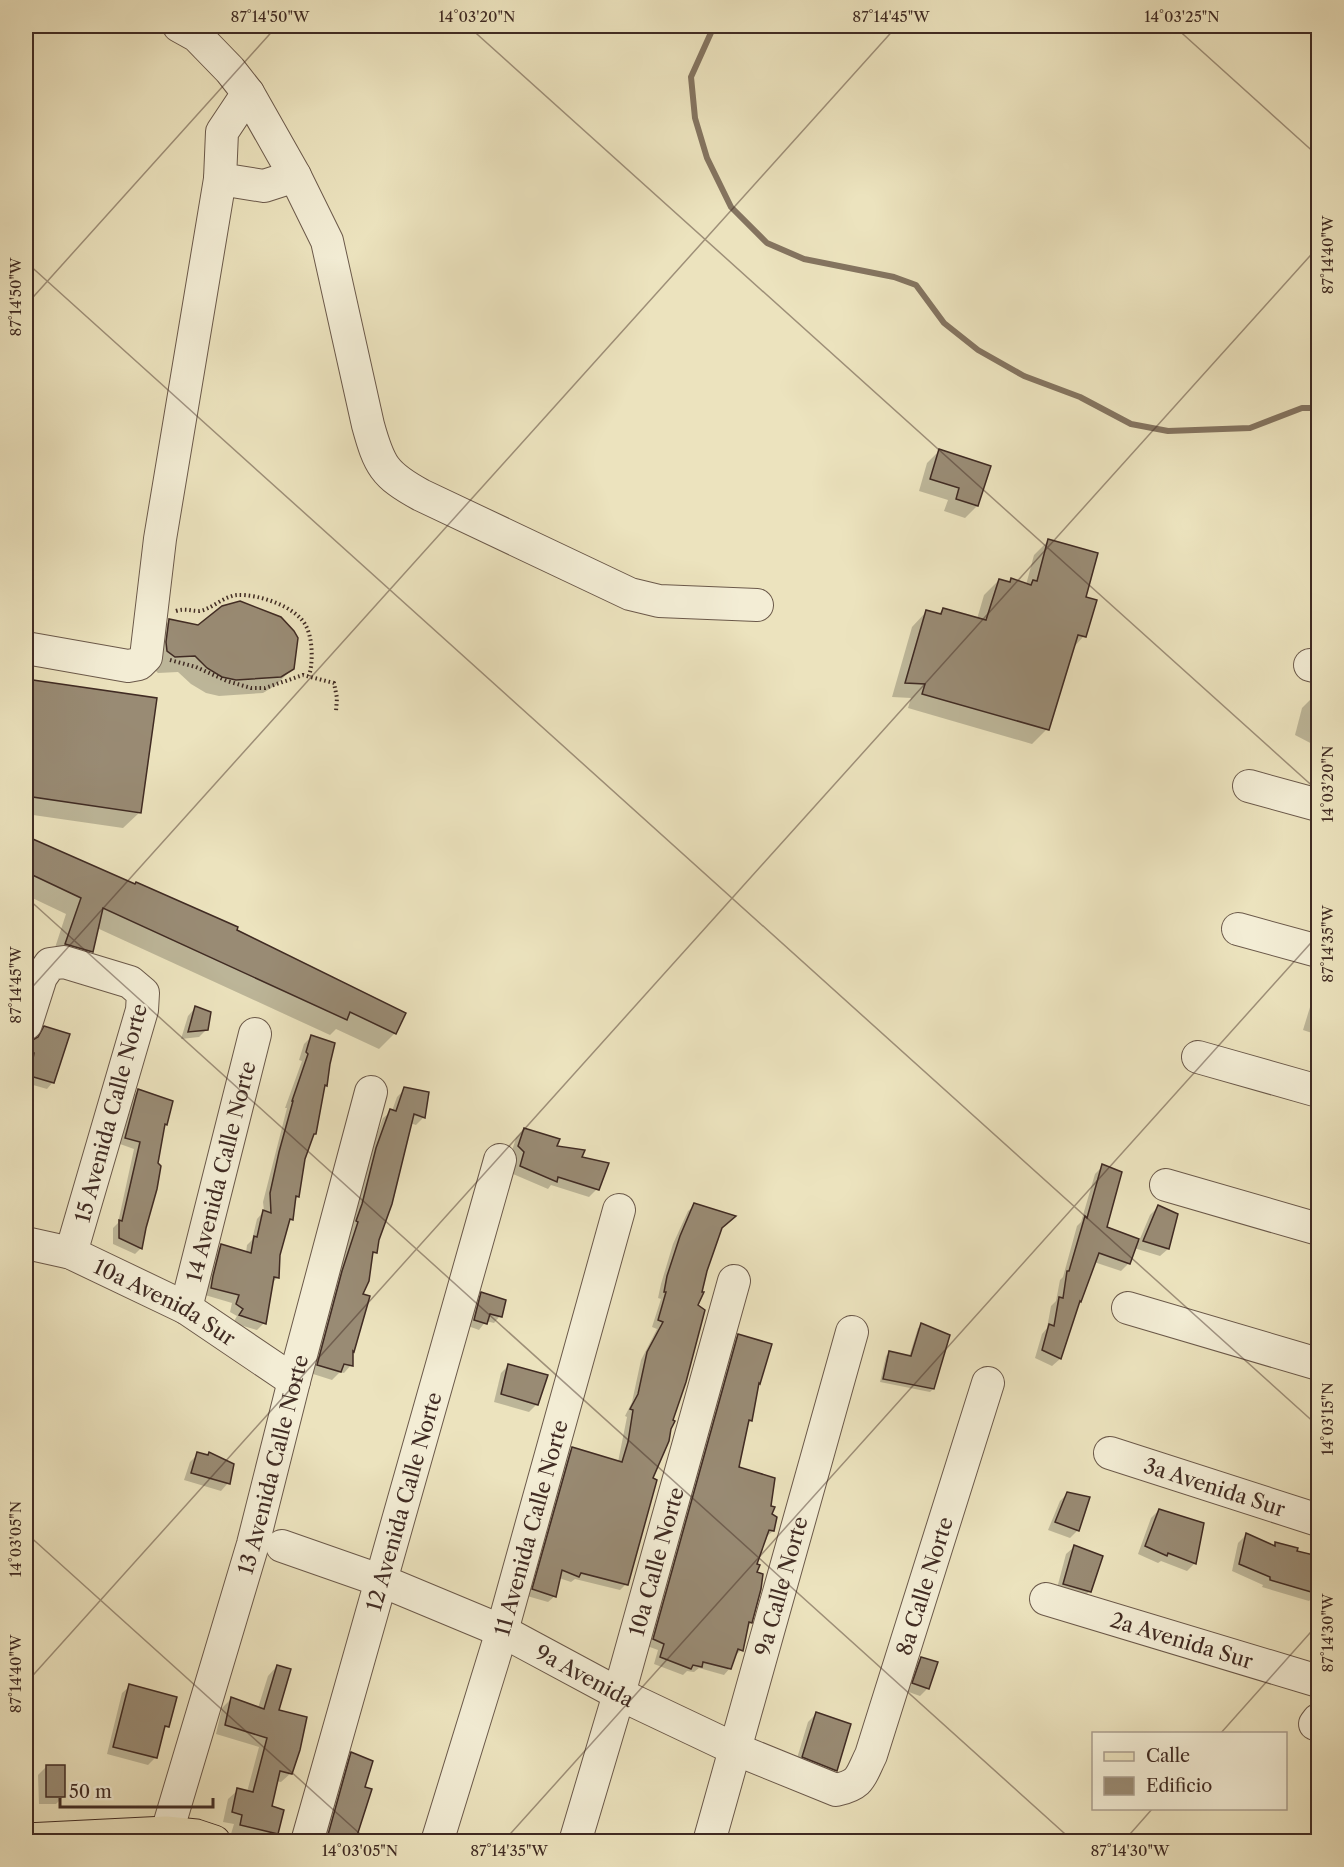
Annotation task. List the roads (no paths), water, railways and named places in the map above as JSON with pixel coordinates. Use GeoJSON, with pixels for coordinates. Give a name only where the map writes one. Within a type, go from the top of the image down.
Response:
{"type":"FeatureCollection","features":[{"type":"Feature","properties":{"kind":"main road"},"geometry":{"type":"LineString","coordinates":[[26,1840],[196,1836],[214,1842]]}},
{"type":"Feature","properties":{"kind":"street"},"geometry":{"type":"LineString","coordinates":[[179,26],[197,36],[230,70],[248,93],[295,176],[327,241],[368,425],[376,451],[386,472],[399,484],[630,594],[659,601],[757,605]]}},
{"type":"Feature","properties":{"kind":"street"},"geometry":{"type":"LineString","coordinates":[[26,648],[128,666],[139,664],[146,657],[160,540],[220,179],[222,132],[248,93]]}},
{"type":"Feature","properties":{"kind":"street"},"geometry":{"type":"LineString","coordinates":[[220,179],[264,186],[295,176]]}},
{"type":"Feature","properties":{"kind":"street"},"geometry":{"type":"LineString","coordinates":[[1249,786],[1318,805]]}},
{"type":"Feature","properties":{"kind":"street"},"geometry":{"type":"LineString","coordinates":[[1238,929],[1318,951]]}},
{"type":"Feature","properties":{"kind":"street","name":"15 Avenida Calle Norte"},"geometry":{"type":"LineString","coordinates":[[26,1024],[40,977],[50,964],[64,962],[130,982],[143,993],[142,1010],[71,1253]]}},
{"type":"Feature","properties":{"kind":"street","name":"14 Avenida Calle Norte"},"geometry":{"type":"LineString","coordinates":[[186,1308],[255,1034]]}},
{"type":"Feature","properties":{"kind":"street"},"geometry":{"type":"LineString","coordinates":[[1198,1057],[1318,1091]]}},
{"type":"Feature","properties":{"kind":"street","name":"13 Avenida Calle Norte"},"geometry":{"type":"LineString","coordinates":[[165,1837],[253,1544],[371,1092]]}},
{"type":"Feature","properties":{"kind":"street","name":"12 Avenida Calle Norte"},"geometry":{"type":"LineString","coordinates":[[307,1842],[500,1160]]}},
{"type":"Feature","properties":{"kind":"street"},"geometry":{"type":"LineString","coordinates":[[1166,1185],[1318,1229]]}},
{"type":"Feature","properties":{"kind":"street","name":"11 Avenida Calle Norte"},"geometry":{"type":"LineString","coordinates":[[437,1842],[502,1631],[619,1210]]}},
{"type":"Feature","properties":{"kind":"street","name":"10a Avenida Sur"},"geometry":{"type":"LineString","coordinates":[[26,1243],[71,1253],[186,1308],[294,1381]]}},
{"type":"Feature","properties":{"kind":"street","name":"10a Calle Norte"},"geometry":{"type":"LineString","coordinates":[[575,1842],[620,1694],[734,1281]]}},
{"type":"Feature","properties":{"kind":"street"},"geometry":{"type":"LineString","coordinates":[[1128,1308],[1318,1364]]}},
{"type":"Feature","properties":{"kind":"street","name":"9a Calle Norte"},"geometry":{"type":"LineString","coordinates":[[709,1842],[852,1332]]}},
{"type":"Feature","properties":{"kind":"street","name":"8a Calle Norte"},"geometry":{"type":"LineString","coordinates":[[853,1786],[860,1779],[871,1755],[988,1383]]}},
{"type":"Feature","properties":{"kind":"street","name":"3a Avenida Sur"},"geometry":{"type":"LineString","coordinates":[[1110,1453],[1318,1520]]}},
{"type":"Feature","properties":{"kind":"street","name":"9a Avenida"},"geometry":{"type":"LineString","coordinates":[[282,1546],[381,1581],[502,1631],[620,1694],[735,1749],[836,1790],[853,1786]]}},
{"type":"Feature","properties":{"kind":"street","name":"2a Avenida Sur"},"geometry":{"type":"LineString","coordinates":[[1046,1599],[1318,1682]]}},
{"type":"Feature","properties":{"kind":"waterway"},"geometry":{"type":"LineString","coordinates":[[714,26],[691,77],[695,118],[707,158],[731,207],[767,243],[804,259],[894,277],[916,285],[944,323],[978,350],[1024,376],[1080,397],[1131,424],[1168,431],[1250,428],[1302,408],[1318,408]]}}]}
